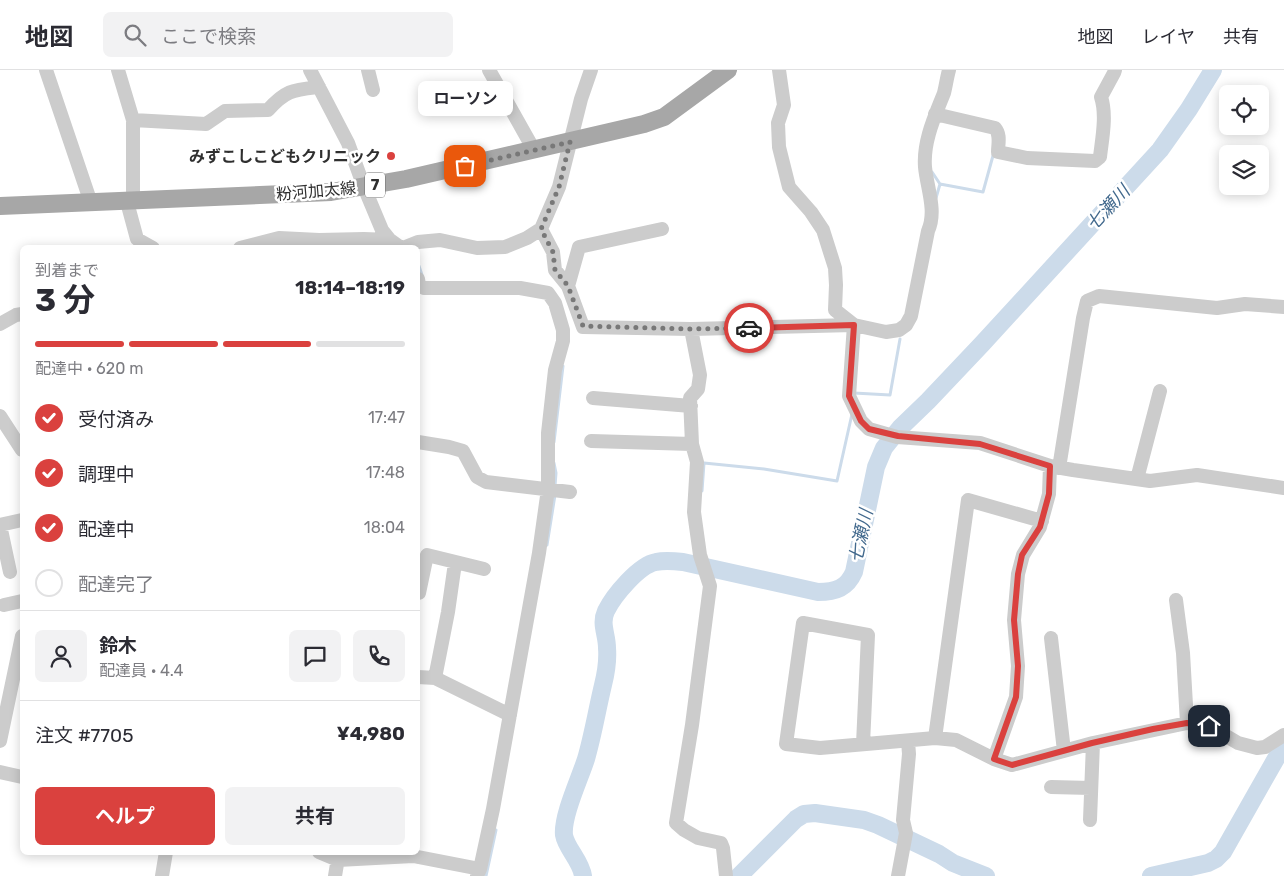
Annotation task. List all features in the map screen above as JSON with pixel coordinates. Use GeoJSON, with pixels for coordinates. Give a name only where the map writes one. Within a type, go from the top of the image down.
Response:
{"type":"FeatureCollection","features":[{"type":"Feature","properties":{"kind":"main road","name":"粉河加太線"},"geometry":{"type":"LineString","coordinates":[[0,206],[331,192],[364,187],[644,124],[664,117],[728,70]]}},
{"type":"Feature","properties":{"kind":"street"},"geometry":{"type":"LineString","coordinates":[[46,70],[91,203]]}},
{"type":"Feature","properties":{"kind":"street"},"geometry":{"type":"LineString","coordinates":[[118,70],[133,120],[130,202],[137,238],[149,245]]}},
{"type":"Feature","properties":{"kind":"street"},"geometry":{"type":"LineString","coordinates":[[310,70],[348,143],[382,230],[398,245]]}},
{"type":"Feature","properties":{"kind":"street"},"geometry":{"type":"LineString","coordinates":[[368,70],[372,90]]}},
{"type":"Feature","properties":{"kind":"street"},"geometry":{"type":"LineString","coordinates":[[489,70],[534,150]]}},
{"type":"Feature","properties":{"kind":"street"},"geometry":{"type":"LineString","coordinates":[[252,245],[279,238],[319,240],[364,239],[398,245],[440,240],[477,248],[505,248],[526,238],[541,229],[559,187],[581,99],[591,70]]}},
{"type":"Feature","properties":{"kind":"street"},"geometry":{"type":"LineString","coordinates":[[779,70],[784,105],[778,123],[779,147],[789,186],[811,212],[823,230],[835,268],[835,310],[854,325]]}},
{"type":"Feature","properties":{"kind":"street"},"geometry":{"type":"LineString","coordinates":[[541,229],[553,252],[555,270],[568,286],[583,326],[691,329],[854,325],[886,332],[899,330],[906,325],[911,316],[931,224],[932,211],[925,166],[926,154],[930,129],[944,92],[949,70]]}},
{"type":"Feature","properties":{"kind":"street"},"geometry":{"type":"LineString","coordinates":[[935,114],[995,128],[999,137],[998,152],[1027,158],[1095,161],[1100,158],[1103,130],[1103,103],[1101,97],[1114,70]]}},
{"type":"Feature","properties":{"kind":"street"},"geometry":{"type":"LineString","coordinates":[[133,120],[206,124],[225,111],[268,110],[281,96],[297,90],[319,87]]}},
{"type":"Feature","properties":{"kind":"street"},"geometry":{"type":"LineString","coordinates":[[568,286],[579,247],[662,229]]}},
{"type":"Feature","properties":{"kind":"street"},"geometry":{"type":"LineString","coordinates":[[334,876],[339,856],[413,856],[479,872],[551,489],[548,433],[555,370],[563,341],[563,330],[555,303],[548,293],[538,290],[520,288],[424,288],[420,286]]}},
{"type":"Feature","properties":{"kind":"street"},"geometry":{"type":"LineString","coordinates":[[994,759],[1016,697],[1018,666],[1014,620],[1018,574],[1022,555],[1040,527],[1049,494],[1083,318],[1088,301],[1099,296],[1217,308],[1245,304],[1284,307]]}},
{"type":"Feature","properties":{"kind":"street"},"geometry":{"type":"LineString","coordinates":[[0,324],[20,314]]}},
{"type":"Feature","properties":{"kind":"street"},"geometry":{"type":"LineString","coordinates":[[854,325],[849,396],[861,421],[869,429],[891,434],[980,444],[1055,467],[1150,481],[1197,475],[1284,488]]}},
{"type":"Feature","properties":{"kind":"street"},"geometry":{"type":"LineString","coordinates":[[691,329],[700,375],[698,389],[690,398],[692,444],[697,462],[694,512],[700,555],[710,586],[692,725],[676,823],[698,838],[721,843],[726,876]]}},
{"type":"Feature","properties":{"kind":"street"},"geometry":{"type":"LineString","coordinates":[[1137,479],[1160,391]]}},
{"type":"Feature","properties":{"kind":"street"},"geometry":{"type":"LineString","coordinates":[[593,398],[691,406]]}},
{"type":"Feature","properties":{"kind":"street"},"geometry":{"type":"LineString","coordinates":[[0,416],[20,447]]}},
{"type":"Feature","properties":{"kind":"street"},"geometry":{"type":"LineString","coordinates":[[590,441],[692,444]]}},
{"type":"Feature","properties":{"kind":"street"},"geometry":{"type":"LineString","coordinates":[[420,442],[463,451],[477,477],[486,482],[570,492]]}},
{"type":"Feature","properties":{"kind":"street"},"geometry":{"type":"LineString","coordinates":[[935,738],[968,500],[1042,521]]}},
{"type":"Feature","properties":{"kind":"street"},"geometry":{"type":"LineString","coordinates":[[10,572],[0,525],[20,520]]}},
{"type":"Feature","properties":{"kind":"street"},"geometry":{"type":"LineString","coordinates":[[420,588],[427,555],[484,569]]}},
{"type":"Feature","properties":{"kind":"street"},"geometry":{"type":"LineString","coordinates":[[435,678],[455,563]]}},
{"type":"Feature","properties":{"kind":"street"},"geometry":{"type":"LineString","coordinates":[[1176,600],[1183,653],[1187,723]]}},
{"type":"Feature","properties":{"kind":"street"},"geometry":{"type":"LineString","coordinates":[[4,605],[20,601]]}},
{"type":"Feature","properties":{"kind":"street"},"geometry":{"type":"LineString","coordinates":[[863,744],[868,635],[803,623],[786,744],[820,748],[863,744],[909,748],[935,738],[956,740],[994,759],[1012,765],[1092,743],[1187,723],[1209,726],[1238,743],[1257,748],[1265,747],[1284,735]]}},
{"type":"Feature","properties":{"kind":"street"},"geometry":{"type":"LineString","coordinates":[[1051,638],[1064,751]]}},
{"type":"Feature","properties":{"kind":"street"},"geometry":{"type":"LineString","coordinates":[[0,741],[20,646]]}},
{"type":"Feature","properties":{"kind":"street"},"geometry":{"type":"LineString","coordinates":[[420,677],[435,678],[510,715]]}},
{"type":"Feature","properties":{"kind":"street"},"geometry":{"type":"LineString","coordinates":[[1090,820],[1092,743]]}},
{"type":"Feature","properties":{"kind":"street"},"geometry":{"type":"LineString","coordinates":[[898,876],[905,836],[903,820],[909,748]]}},
{"type":"Feature","properties":{"kind":"street"},"geometry":{"type":"LineString","coordinates":[[0,772],[20,777]]}},
{"type":"Feature","properties":{"kind":"street"},"geometry":{"type":"LineString","coordinates":[[1051,787],[1091,788]]}},
{"type":"Feature","properties":{"kind":"street"},"geometry":{"type":"LineString","coordinates":[[162,876],[166,855]]}},
{"type":"Feature","properties":{"kind":"waterway","name":"七瀬川"},"geometry":{"type":"LineString","coordinates":[[583,876],[582,870],[565,840],[564,827],[568,808],[588,750],[605,676],[607,643],[604,616],[621,589],[649,564],[666,561],[683,562],[818,592],[835,590],[848,582],[854,572],[876,467],[884,448],[900,428],[982,344],[1160,150],[1189,109],[1213,70]]}},
{"type":"Feature","properties":{"kind":"waterway"},"geometry":{"type":"LineString","coordinates":[[936,198],[940,184],[983,192],[994,152]]}},
{"type":"Feature","properties":{"kind":"waterway"},"geometry":{"type":"LineString","coordinates":[[932,172],[940,184]]}},
{"type":"Feature","properties":{"kind":"waterway"},"geometry":{"type":"LineString","coordinates":[[420,269],[422,275]]}},
{"type":"Feature","properties":{"kind":"waterway"},"geometry":{"type":"LineString","coordinates":[[854,395],[854,393],[890,395],[900,339]]}},
{"type":"Feature","properties":{"kind":"waterway"},"geometry":{"type":"LineString","coordinates":[[554,442],[563,366]]}},
{"type":"Feature","properties":{"kind":"waterway"},"geometry":{"type":"LineString","coordinates":[[702,491],[704,463],[764,469],[837,481],[852,414]]}},
{"type":"Feature","properties":{"kind":"waterway"},"geometry":{"type":"LineString","coordinates":[[554,463],[556,473],[555,486]]}},
{"type":"Feature","properties":{"kind":"waterway"},"geometry":{"type":"LineString","coordinates":[[547,545],[555,495]]}},
{"type":"Feature","properties":{"kind":"waterway"},"geometry":{"type":"LineString","coordinates":[[1151,876],[1208,863],[1216,859],[1223,852],[1278,755],[1284,748]]}},
{"type":"Feature","properties":{"kind":"waterway"},"geometry":{"type":"LineString","coordinates":[[739,876],[796,819],[804,814],[815,813],[864,820],[878,825],[939,854],[953,863],[986,876]]}},
{"type":"Feature","properties":{"kind":"waterway"},"geometry":{"type":"LineString","coordinates":[[486,876],[496,830]]}},
{"type":"Feature","properties":{"kind":"way so far"},"geometry":{"type":"LineString","coordinates":[[465,166],[570,142],[559,187],[541,229],[553,252],[555,270],[568,286],[583,326],[691,329],[749,328]]}},
{"type":"Feature","properties":{"kind":"place","name":"みずこしこどもクリニック"},"geometry":{"type":"Point","coordinates":[391,156]}},
{"type":"Feature","properties":{"kind":"place","name":"ローソン"},"geometry":{"type":"Point","coordinates":[465,166]}},
{"type":"Feature","properties":{"kind":"route"},"geometry":{"type":"LineString","coordinates":[[749,328],[854,325],[849,396],[861,421],[869,429],[898,436],[980,444],[1050,466],[1049,494],[1040,527],[1022,555],[1018,574],[1014,620],[1018,666],[1016,697],[994,759],[1012,765],[1092,743],[1153,729],[1187,723],[1209,726]]}}]}
